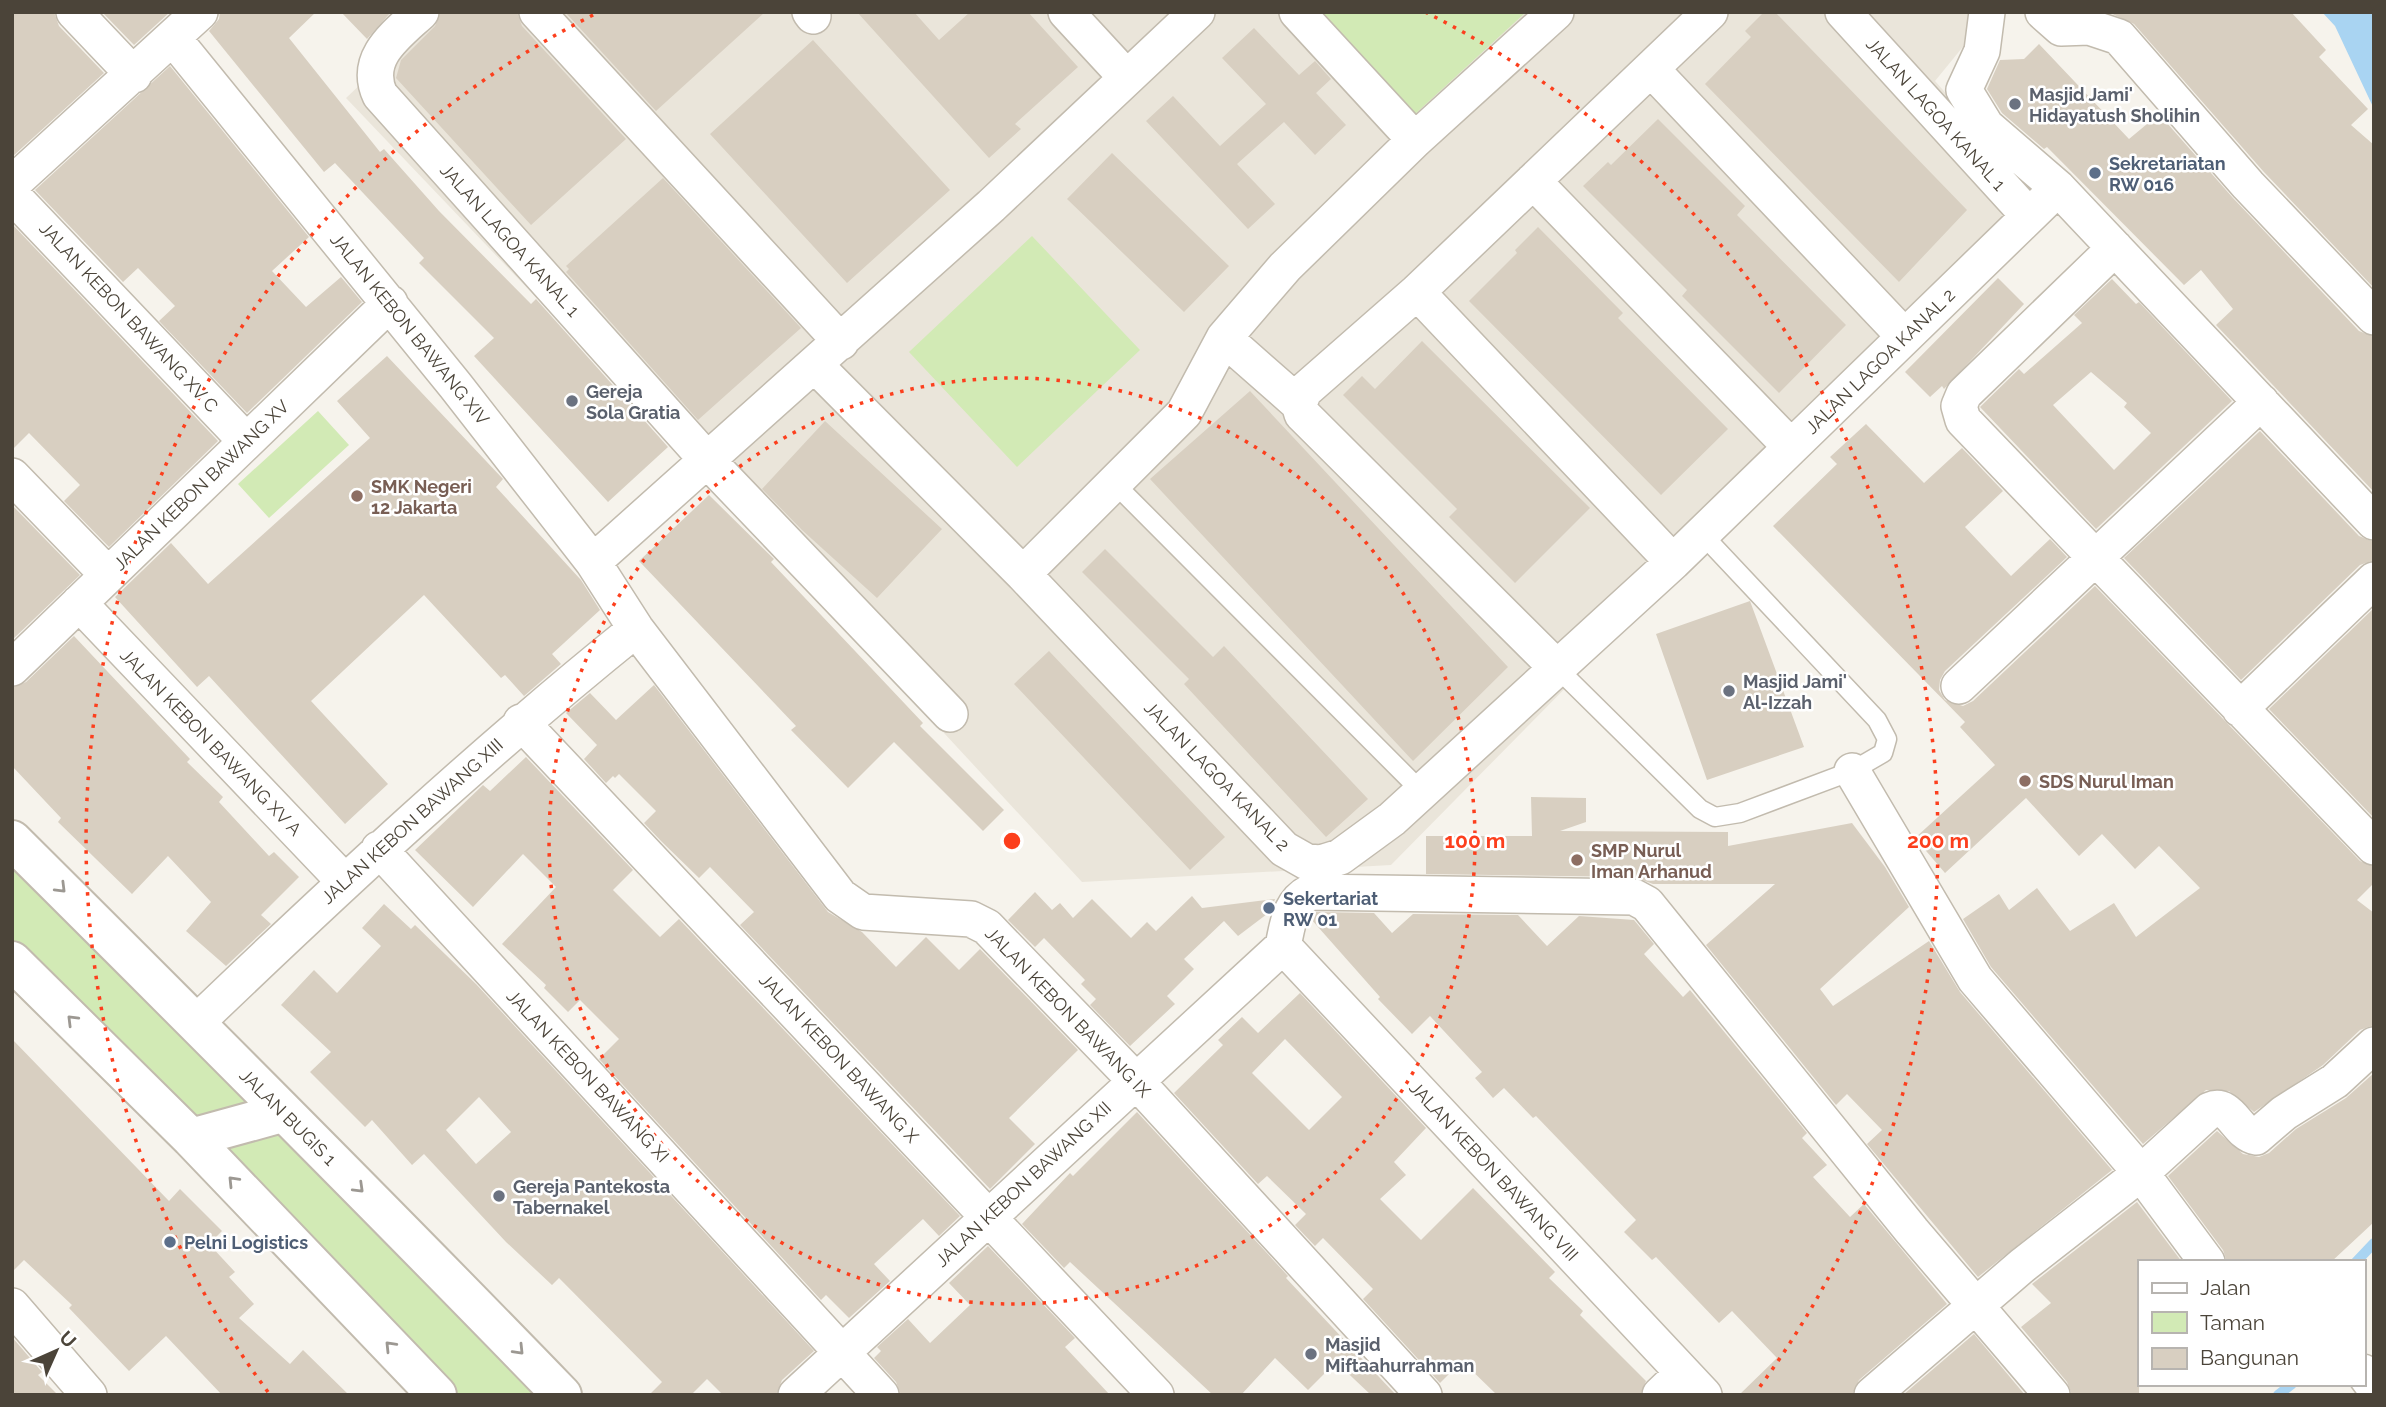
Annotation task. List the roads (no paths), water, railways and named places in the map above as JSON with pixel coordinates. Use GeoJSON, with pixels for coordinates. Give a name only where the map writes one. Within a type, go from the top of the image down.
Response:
{"type":"FeatureCollection","features":[{"type":"Feature","properties":{"kind":"street"},"geometry":{"type":"LineString","coordinates":[[74,12],[134,75]]}},
{"type":"Feature","properties":{"kind":"street"},"geometry":{"type":"LineString","coordinates":[[12,184],[200,12]]}},
{"type":"Feature","properties":{"kind":"street","name":"JALAN LAGOA KANAL 1"},"geometry":{"type":"LineString","coordinates":[[421,12],[395,36],[379,56],[373,74],[380,95],[708,461],[950,714]]}},
{"type":"Feature","properties":{"kind":"street"},"geometry":{"type":"LineString","coordinates":[[537,12],[841,342]]}},
{"type":"Feature","properties":{"kind":"street"},"geometry":{"type":"LineString","coordinates":[[1066,12],[1126,77]]}},
{"type":"Feature","properties":{"kind":"street"},"geometry":{"type":"LineString","coordinates":[[593,562],[991,206],[1197,12]]}},
{"type":"Feature","properties":{"kind":"street"},"geometry":{"type":"LineString","coordinates":[[1297,12],[1415,140]]}},
{"type":"Feature","properties":{"kind":"street"},"geometry":{"type":"LineString","coordinates":[[1023,574],[1184,413],[1224,338],[1284,267],[1415,140],[1556,12]]}},
{"type":"Feature","properties":{"kind":"street"},"geometry":{"type":"LineString","coordinates":[[1299,404],[1304,391],[1417,292],[1710,12]]}},
{"type":"Feature","properties":{"kind":"street","name":"JALAN LAGOA KANAL 1"},"geometry":{"type":"LineString","coordinates":[[1843,12],[2029,216]]}},
{"type":"Feature","properties":{"kind":"street"},"geometry":{"type":"LineString","coordinates":[[1987,12],[1982,51],[1965,90],[1986,126],[2058,188],[2374,522]]}},
{"type":"Feature","properties":{"kind":"street"},"geometry":{"type":"LineString","coordinates":[[2043,12],[2061,28],[2090,27],[2119,37],[2248,185],[2374,317]]}},
{"type":"Feature","properties":{"kind":"street","name":"JALAN KEBON BAWANG XIV"},"geometry":{"type":"LineString","coordinates":[[173,38],[390,303],[593,562],[636,629]]}},
{"type":"Feature","properties":{"kind":"street"},"geometry":{"type":"LineString","coordinates":[[1652,69],[1905,336]]}},
{"type":"Feature","properties":{"kind":"street"},"geometry":{"type":"LineString","coordinates":[[1533,181],[1791,447]]}},
{"type":"Feature","properties":{"kind":"street","name":"JALAN LAGOA KANAL 2"},"geometry":{"type":"LineString","coordinates":[[815,365],[1023,574],[1284,849],[1307,862],[1321,863],[1340,857],[1392,819],[1422,792],[1673,562],[2058,188]]}},
{"type":"Feature","properties":{"kind":"street","name":"JALAN KEBON BAWANG XV C"},"geometry":{"type":"LineString","coordinates":[[12,195],[245,440]]}},
{"type":"Feature","properties":{"kind":"street"},"geometry":{"type":"LineString","coordinates":[[2115,248],[1964,394],[1959,405],[1963,420],[2374,847]]}},
{"type":"Feature","properties":{"kind":"street"},"geometry":{"type":"LineString","coordinates":[[1417,292],[1673,562]]}},
{"type":"Feature","properties":{"kind":"street","name":"JALAN KEBON BAWANG XV"},"geometry":{"type":"LineString","coordinates":[[12,668],[245,440],[390,303]]}},
{"type":"Feature","properties":{"kind":"street"},"geometry":{"type":"LineString","coordinates":[[1224,338],[1299,404],[1302,414],[1556,667]]}},
{"type":"Feature","properties":{"kind":"street"},"geometry":{"type":"LineString","coordinates":[[1959,686],[2093,557],[2261,402]]}},
{"type":"Feature","properties":{"kind":"street"},"geometry":{"type":"LineString","coordinates":[[12,476],[107,575]]}},
{"type":"Feature","properties":{"kind":"street"},"geometry":{"type":"LineString","coordinates":[[2241,709],[2374,580]]}},
{"type":"Feature","properties":{"kind":"street","name":"JALAN KEBON BAWANG XV A"},"geometry":{"type":"LineString","coordinates":[[79,603],[344,881]]}},
{"type":"Feature","properties":{"kind":"street","name":"JALAN KEBON BAWANG XIII"},"geometry":{"type":"LineString","coordinates":[[196,1023],[379,849],[521,722],[636,629]]}},
{"type":"Feature","properties":{"kind":"street","name":"JALAN KEBON BAWANG IX"},"geometry":{"type":"LineString","coordinates":[[636,629],[840,895],[863,912],[971,919],[987,927],[1135,1080],[1424,1395]]}},
{"type":"Feature","properties":{"kind":"street","name":"JALAN KEBON BAWANG X"},"geometry":{"type":"LineString","coordinates":[[521,722],[1156,1395]]}},
{"type":"Feature","properties":{"kind":"street"},"geometry":{"type":"LineString","coordinates":[[1853,771],[1975,979],[2141,1173],[2206,1260]]}},
{"type":"Feature","properties":{"kind":"street","name":"JALAN BUGIS 1"},"geometry":{"type":"LineString","coordinates":[[12,840],[196,1023],[282,1113],[396,1223],[562,1395]]}},
{"type":"Feature","properties":{"kind":"street","name":"JALAN KEBON BAWANG XI"},"geometry":{"type":"LineString","coordinates":[[379,849],[881,1395]]}},
{"type":"Feature","properties":{"kind":"street"},"geometry":{"type":"LineString","coordinates":[[1283,946],[1292,908],[1297,899],[1310,892],[1634,897],[1647,904],[1912,1231],[1978,1304],[2052,1395]]}},
{"type":"Feature","properties":{"kind":"street","name":"JALAN KEBON BAWANG XII"},"geometry":{"type":"LineString","coordinates":[[796,1395],[988,1215],[1283,946]]}},
{"type":"Feature","properties":{"kind":"street","name":"JALAN KEBON BAWANG VIII"},"geometry":{"type":"LineString","coordinates":[[1283,946],[1683,1387]]}},
{"type":"Feature","properties":{"kind":"street"},"geometry":{"type":"LineString","coordinates":[[13,963],[191,1138],[438,1395]]}},
{"type":"Feature","properties":{"kind":"street"},"geometry":{"type":"LineString","coordinates":[[1872,1395],[1978,1304],[2141,1173],[2215,1107],[2225,1110],[2249,1135],[2256,1137],[2284,1113],[2335,1081],[2374,1045]]}},
{"type":"Feature","properties":{"kind":"street"},"geometry":{"type":"LineString","coordinates":[[191,1138],[282,1113]]}},
{"type":"Feature","properties":{"kind":"street"},"geometry":{"type":"LineString","coordinates":[[12,1306],[89,1395]]}},
{"type":"Feature","properties":{"kind":"lane"},"geometry":{"type":"LineString","coordinates":[[1115,484],[1422,792]]}},
{"type":"Feature","properties":{"kind":"lane"},"geometry":{"type":"LineString","coordinates":[[1556,667],[1700,809],[1715,817],[1740,813],[1853,771],[1883,752],[1887,739],[1877,720],[1702,534]]}},
{"type":"Feature","properties":{"kind":"water"},"geometry":{"type":"Polygon","coordinates":[[[2322,12],[2374,12],[2374,109],[2335,26],[2322,12]]]}},
{"type":"Feature","properties":{"kind":"waterway"},"geometry":{"type":"LineString","coordinates":[[2358,1260],[2374,1243]]}},
{"type":"Feature","properties":{"kind":"waterway"},"geometry":{"type":"LineString","coordinates":[[2278,1395],[2289,1386]]}},
{"type":"Feature","properties":{"kind":"place","name":"Masjid Jami' Hidayatush Sholihin"},"geometry":{"type":"Point","coordinates":[2015,104]}},
{"type":"Feature","properties":{"kind":"place","name":"Sekretariatan RW 016"},"geometry":{"type":"Point","coordinates":[2095,173]}},
{"type":"Feature","properties":{"kind":"place","name":"Gereja Sola Gratia"},"geometry":{"type":"Point","coordinates":[572,401]}},
{"type":"Feature","properties":{"kind":"place","name":"SMK Negeri 12 Jakarta"},"geometry":{"type":"Point","coordinates":[357,496]}},
{"type":"Feature","properties":{"kind":"place","name":"Masjid Jami' Al-Izzah"},"geometry":{"type":"Point","coordinates":[1729,691]}},
{"type":"Feature","properties":{"kind":"place","name":"SDS Nurul Iman"},"geometry":{"type":"Point","coordinates":[2025,781]}},
{"type":"Feature","properties":{"kind":"place","name":"SMP Nurul Iman Arhanud"},"geometry":{"type":"Point","coordinates":[1577,860]}},
{"type":"Feature","properties":{"kind":"place","name":"Sekertariat RW 01"},"geometry":{"type":"Point","coordinates":[1269,908]}},
{"type":"Feature","properties":{"kind":"place","name":"Gereja Pantekosta Tabernakel"},"geometry":{"type":"Point","coordinates":[499,1196]}},
{"type":"Feature","properties":{"kind":"place","name":"Pelni Logistics"},"geometry":{"type":"Point","coordinates":[170,1242]}},
{"type":"Feature","properties":{"kind":"place","name":"Masjid Miftaahurrahman"},"geometry":{"type":"Point","coordinates":[1311,1354]}}]}
